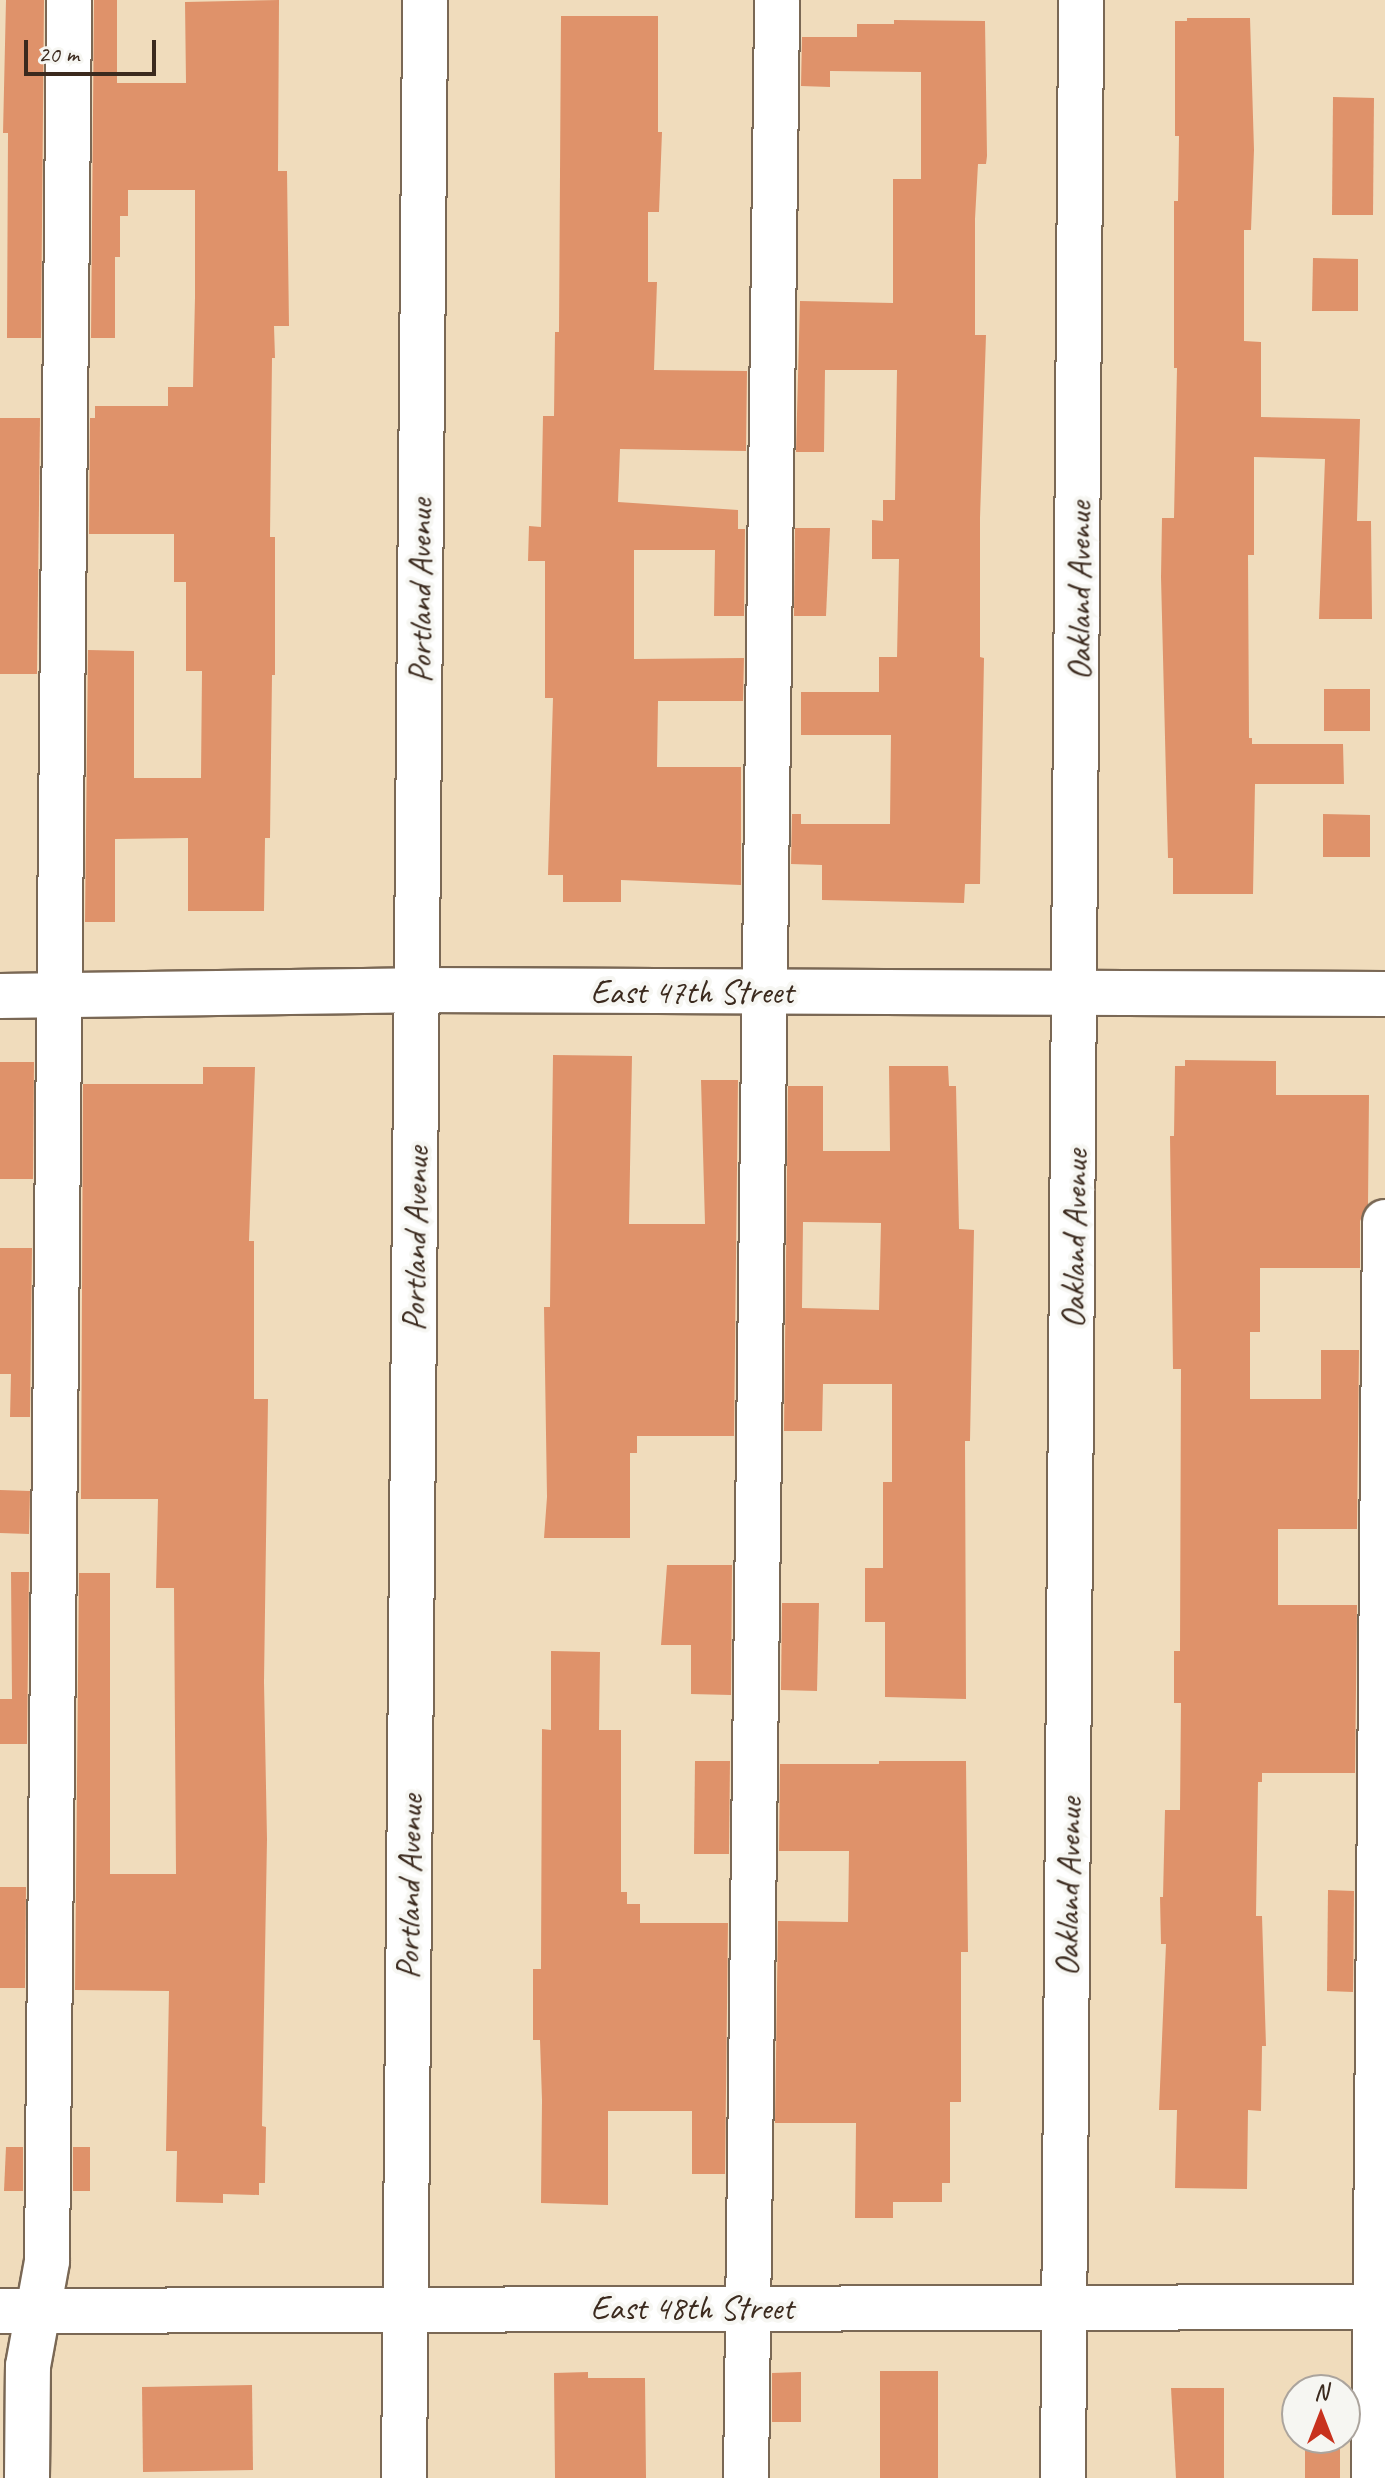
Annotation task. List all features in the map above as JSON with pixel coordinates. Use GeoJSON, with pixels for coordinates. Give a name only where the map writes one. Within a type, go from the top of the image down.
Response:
{"type":"FeatureCollection","features":[{"type":"Feature","properties":{"kind":"street"},"geometry":{"type":"LineString","coordinates":[[27,2478],[28,2366],[18,2310],[47,2261],[69,0]]}},
{"type":"Feature","properties":{"kind":"street","name":"Portland Avenue"},"geometry":{"type":"LineString","coordinates":[[404,2478],[425,0]]}},
{"type":"Feature","properties":{"kind":"street"},"geometry":{"type":"LineString","coordinates":[[746,2478],[777,0]]}},
{"type":"Feature","properties":{"kind":"street","name":"Oakland Avenue"},"geometry":{"type":"LineString","coordinates":[[1063,2478],[1081,0]]}},
{"type":"Feature","properties":{"kind":"street","name":"East 47th Street"},"geometry":{"type":"LineString","coordinates":[[0,996],[417,990],[1385,994]]}},
{"type":"Feature","properties":{"kind":"street"},"geometry":{"type":"LineString","coordinates":[[1374,2478],[1381,2307],[1385,1222]]}},
{"type":"Feature","properties":{"kind":"street","name":"East 48th Street"},"geometry":{"type":"LineString","coordinates":[[18,2310],[1381,2307]]}},
{"type":"Feature","properties":{"kind":"building"},"geometry":{"type":"Polygon","coordinates":[[[6,0],[44,0],[41,338],[7,338],[8,133],[3,133],[6,0]]]}},
{"type":"Feature","properties":{"kind":"building"},"geometry":{"type":"Polygon","coordinates":[[[94,0],[117,0],[117,83],[186,83],[185,2],[279,0],[278,171],[287,171],[289,326],[274,326],[275,358],[272,358],[270,537],[275,537],[275,675],[272,675],[270,838],[265,838],[264,911],[188,911],[188,838],[115,839],[115,922],[85,922],[88,650],[134,651],[134,778],[201,778],[202,671],[186,671],[186,582],[174,582],[174,534],[89,534],[90,418],[95,418],[95,406],[168,406],[168,387],[193,387],[195,297],[195,190],[128,190],[128,216],[120,216],[120,257],[115,257],[115,338],[91,338],[94,0]]]}},
{"type":"Feature","properties":{"kind":"building"},"geometry":{"type":"Polygon","coordinates":[[[561,16],[658,16],[658,132],[662,132],[659,212],[648,212],[648,282],[657,282],[654,370],[747,371],[746,451],[620,449],[618,502],[738,510],[738,529],[745,529],[744,616],[714,616],[715,550],[634,550],[634,659],[744,658],[743,701],[658,701],[657,767],[741,767],[741,885],[621,880],[621,902],[563,902],[563,875],[548,875],[553,698],[545,698],[545,561],[528,561],[529,526],[541,527],[543,416],[554,416],[555,332],[559,332],[561,16]]]}},
{"type":"Feature","properties":{"kind":"building"},"geometry":{"type":"Polygon","coordinates":[[[1187,18],[1250,18],[1254,150],[1251,230],[1244,230],[1244,341],[1261,342],[1261,417],[1360,419],[1357,521],[1371,521],[1372,619],[1319,619],[1325,459],[1254,457],[1254,555],[1248,555],[1249,738],[1252,738],[1252,744],[1343,744],[1344,784],[1255,784],[1253,894],[1173,894],[1173,858],[1168,858],[1162,518],[1174,518],[1177,368],[1174,368],[1174,201],[1178,201],[1179,136],[1175,136],[1175,21],[1187,21],[1187,18]]]}},
{"type":"Feature","properties":{"kind":"building"},"geometry":{"type":"Polygon","coordinates":[[[894,20],[985,21],[987,156],[986,164],[978,164],[975,219],[975,335],[986,335],[980,518],[980,657],[984,658],[980,884],[965,884],[964,903],[822,900],[822,865],[791,864],[792,814],[801,814],[801,824],[890,824],[891,735],[801,735],[801,692],[879,692],[879,657],[897,657],[899,559],[872,559],[872,520],[883,521],[883,500],[895,500],[897,370],[825,370],[824,452],[796,452],[800,301],[893,303],[893,179],[921,179],[921,72],[830,71],[830,87],[801,86],[802,37],[857,37],[857,24],[894,24],[894,20]]]}},
{"type":"Feature","properties":{"kind":"building"},"geometry":{"type":"Polygon","coordinates":[[[1333,97],[1374,98],[1373,215],[1332,215],[1333,97]]]}},
{"type":"Feature","properties":{"kind":"building"},"geometry":{"type":"Polygon","coordinates":[[[1313,258],[1358,259],[1358,311],[1312,311],[1313,258]]]}},
{"type":"Feature","properties":{"kind":"building"},"geometry":{"type":"Polygon","coordinates":[[[0,418],[40,418],[37,674],[0,674],[0,418]]]}},
{"type":"Feature","properties":{"kind":"building"},"geometry":{"type":"Polygon","coordinates":[[[795,528],[830,528],[826,616],[794,616],[795,528]]]}},
{"type":"Feature","properties":{"kind":"building"},"geometry":{"type":"Polygon","coordinates":[[[1324,689],[1370,689],[1370,731],[1324,731],[1324,689]]]}},
{"type":"Feature","properties":{"kind":"building"},"geometry":{"type":"Polygon","coordinates":[[[1323,814],[1370,815],[1370,857],[1323,857],[1323,814]]]}},
{"type":"Feature","properties":{"kind":"building"},"geometry":{"type":"Polygon","coordinates":[[[553,1055],[632,1056],[629,1224],[705,1224],[701,1080],[738,1080],[734,1436],[637,1436],[637,1453],[630,1453],[630,1538],[544,1538],[547,1497],[544,1307],[550,1307],[553,1055]]]}},
{"type":"Feature","properties":{"kind":"building"},"geometry":{"type":"Polygon","coordinates":[[[1185,1060],[1276,1061],[1276,1095],[1369,1095],[1368,1205],[1360,1221],[1360,1268],[1260,1268],[1260,1332],[1250,1332],[1250,1399],[1321,1399],[1321,1350],[1359,1350],[1357,1529],[1278,1529],[1278,1605],[1357,1605],[1355,1773],[1262,1773],[1262,1782],[1258,1782],[1256,1916],[1262,1916],[1266,2046],[1262,2046],[1261,2111],[1248,2110],[1247,2189],[1175,2188],[1177,2110],[1159,2110],[1166,1944],[1161,1944],[1160,1897],[1163,1897],[1165,1810],[1180,1810],[1181,1703],[1174,1703],[1174,1651],[1180,1651],[1181,1369],[1173,1369],[1170,1136],[1174,1136],[1175,1066],[1185,1066],[1185,1060]]]}},
{"type":"Feature","properties":{"kind":"building"},"geometry":{"type":"Polygon","coordinates":[[[0,1062],[34,1062],[33,1179],[0,1179],[0,1062]]]}},
{"type":"Feature","properties":{"kind":"building"},"geometry":{"type":"Polygon","coordinates":[[[889,1066],[948,1066],[949,1086],[956,1086],[959,1229],[974,1230],[970,1441],[965,1441],[966,1699],[885,1697],[885,1622],[865,1622],[865,1568],[883,1568],[883,1482],[892,1482],[892,1384],[823,1384],[822,1431],[784,1431],[788,1086],[823,1086],[823,1151],[890,1151],[889,1066]],[[803,1222],[802,1308],[879,1310],[881,1223],[803,1222]]]}},
{"type":"Feature","properties":{"kind":"building"},"geometry":{"type":"Polygon","coordinates":[[[203,1067],[255,1067],[249,1241],[254,1241],[254,1399],[268,1399],[264,1682],[267,1839],[262,2126],[266,2127],[265,2183],[259,2183],[259,2195],[223,2194],[223,2203],[176,2202],[177,2151],[166,2151],[169,1991],[75,1990],[79,1573],[110,1573],[110,1874],[176,1874],[174,1588],[156,1588],[158,1499],[81,1499],[83,1084],[203,1084],[203,1067]]]}},
{"type":"Feature","properties":{"kind":"building"},"geometry":{"type":"Polygon","coordinates":[[[0,1248],[32,1248],[30,1417],[10,1417],[11,1374],[0,1374],[0,1248]]]}},
{"type":"Feature","properties":{"kind":"building"},"geometry":{"type":"Polygon","coordinates":[[[0,1490],[30,1491],[29,1534],[0,1533],[0,1490]]]}},
{"type":"Feature","properties":{"kind":"building"},"geometry":{"type":"Polygon","coordinates":[[[667,1565],[732,1565],[731,1695],[691,1694],[691,1645],[661,1645],[667,1565]]]}},
{"type":"Feature","properties":{"kind":"building"},"geometry":{"type":"Polygon","coordinates":[[[11,1572],[29,1572],[27,1744],[0,1744],[0,1699],[12,1699],[11,1572]]]}},
{"type":"Feature","properties":{"kind":"building"},"geometry":{"type":"Polygon","coordinates":[[[782,1603],[819,1603],[817,1691],[781,1690],[782,1603]]]}},
{"type":"Feature","properties":{"kind":"building"},"geometry":{"type":"Polygon","coordinates":[[[551,1651],[600,1652],[599,1730],[621,1730],[621,1892],[627,1892],[627,1904],[640,1904],[640,1923],[728,1923],[725,2174],[692,2174],[692,2111],[608,2111],[608,2205],[541,2203],[540,2040],[533,2040],[533,1969],[541,1969],[542,1729],[551,1730],[551,1651]]]}},
{"type":"Feature","properties":{"kind":"building"},"geometry":{"type":"Polygon","coordinates":[[[695,1761],[730,1761],[729,1854],[694,1854],[695,1761]]]}},
{"type":"Feature","properties":{"kind":"building"},"geometry":{"type":"Polygon","coordinates":[[[879,1761],[966,1761],[968,1952],[961,1952],[961,2102],[950,2102],[950,2183],[942,2183],[942,2202],[893,2202],[893,2218],[855,2218],[856,2123],[775,2123],[778,1921],[848,1922],[849,1851],[779,1851],[780,1764],[879,1764],[879,1761]]]}},
{"type":"Feature","properties":{"kind":"building"},"geometry":{"type":"Polygon","coordinates":[[[0,1887],[26,1887],[25,1988],[0,1988],[0,1887]]]}},
{"type":"Feature","properties":{"kind":"building"},"geometry":{"type":"Polygon","coordinates":[[[1328,1890],[1354,1891],[1353,1992],[1327,1991],[1328,1890]]]}},
{"type":"Feature","properties":{"kind":"building"},"geometry":{"type":"Polygon","coordinates":[[[6,2147],[23,2147],[23,2191],[4,2191],[6,2147]]]}},
{"type":"Feature","properties":{"kind":"building"},"geometry":{"type":"Polygon","coordinates":[[[73,2147],[90,2147],[90,2191],[73,2191],[73,2147]]]}},
{"type":"Feature","properties":{"kind":"building"},"geometry":{"type":"Polygon","coordinates":[[[880,2371],[938,2371],[938,2478],[880,2478],[880,2371]]]}},
{"type":"Feature","properties":{"kind":"building"},"geometry":{"type":"Polygon","coordinates":[[[588,2372],[588,2378],[645,2378],[646,2478],[555,2478],[554,2373],[588,2372]]]}},
{"type":"Feature","properties":{"kind":"building"},"geometry":{"type":"Polygon","coordinates":[[[801,2372],[801,2422],[772,2422],[772,2373],[801,2372]]]}},
{"type":"Feature","properties":{"kind":"building"},"geometry":{"type":"Polygon","coordinates":[[[252,2385],[253,2470],[143,2472],[142,2387],[252,2385]]]}},
{"type":"Feature","properties":{"kind":"building"},"geometry":{"type":"Polygon","coordinates":[[[1171,2388],[1224,2388],[1224,2478],[1176,2478],[1171,2388]]]}},
{"type":"Feature","properties":{"kind":"building"},"geometry":{"type":"Polygon","coordinates":[[[1305,2454],[1340,2454],[1340,2478],[1305,2478],[1305,2454]]]}}]}
